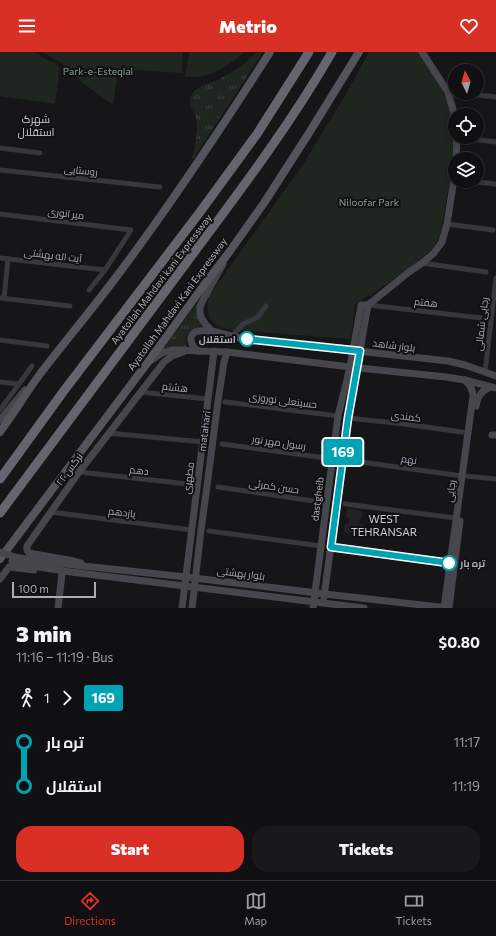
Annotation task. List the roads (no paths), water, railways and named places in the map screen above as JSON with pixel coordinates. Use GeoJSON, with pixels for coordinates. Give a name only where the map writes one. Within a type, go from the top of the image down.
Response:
{"type":"FeatureCollection","features":[{"type":"Feature","properties":{"kind":"highway","name":"Ayatollah Mahdavi Kani Expressway"},"geometry":{"type":"LineString","coordinates":[[0,479],[257,134],[309,52]]}},
{"type":"Feature","properties":{"kind":"highway","name":"Ayatollah Mahdavi kani Expressway"},"geometry":{"type":"LineString","coordinates":[[0,513],[253,173],[294,114],[332,52]]}},
{"type":"Feature","properties":{"kind":"main road"},"geometry":{"type":"LineString","coordinates":[[0,432],[39,375],[107,290],[149,231],[231,113],[270,52]]}},
{"type":"Feature","properties":{"kind":"main road","name":"Ayatollah Mahdavi Kani Expressway"},"geometry":{"type":"LineString","coordinates":[[0,558],[230,251],[264,203],[359,52]]}},
{"type":"Feature","properties":{"kind":"street"},"geometry":{"type":"LineString","coordinates":[[422,52],[448,87]]}},
{"type":"Feature","properties":{"kind":"street"},"geometry":{"type":"LineString","coordinates":[[484,96],[496,97]]}},
{"type":"Feature","properties":{"kind":"street"},"geometry":{"type":"LineString","coordinates":[[484,140],[496,142]]}},
{"type":"Feature","properties":{"kind":"street"},"geometry":{"type":"LineString","coordinates":[[0,148],[40,153]]}},
{"type":"Feature","properties":{"kind":"street","name":"روستایی"},"geometry":{"type":"LineString","coordinates":[[0,170],[160,187]]}},
{"type":"Feature","properties":{"kind":"street"},"geometry":{"type":"LineString","coordinates":[[484,183],[496,184]]}},
{"type":"Feature","properties":{"kind":"street"},"geometry":{"type":"LineString","coordinates":[[368,305],[434,253],[442,242],[453,188]]}},
{"type":"Feature","properties":{"kind":"street","name":"میر انوری"},"geometry":{"type":"LineString","coordinates":[[0,214],[131,230],[104,270]]}},
{"type":"Feature","properties":{"kind":"street"},"geometry":{"type":"LineString","coordinates":[[447,224],[493,230]]}},
{"type":"Feature","properties":{"kind":"street"},"geometry":{"type":"LineString","coordinates":[[212,331],[202,319],[200,307],[230,251]]}},
{"type":"Feature","properties":{"kind":"street","name":"آیت اله بهشتی"},"geometry":{"type":"LineString","coordinates":[[0,258],[104,270]]}},
{"type":"Feature","properties":{"kind":"street"},"geometry":{"type":"LineString","coordinates":[[8,259],[2,298],[70,306]]}},
{"type":"Feature","properties":{"kind":"street"},"geometry":{"type":"LineString","coordinates":[[422,263],[486,272]]}},
{"type":"Feature","properties":{"kind":"street"},"geometry":{"type":"LineString","coordinates":[[89,290],[104,270]]}},
{"type":"Feature","properties":{"kind":"street","name":"رجایی شمالی"},"geometry":{"type":"LineString","coordinates":[[485,372],[496,278]]}},
{"type":"Feature","properties":{"kind":"street","name":"هفتم"},"geometry":{"type":"LineString","coordinates":[[368,305],[482,318]]}},
{"type":"Feature","properties":{"kind":"street","name":"dastgheib"},"geometry":{"type":"LineString","coordinates":[[323,606],[348,418],[353,367],[368,305]]}},
{"type":"Feature","properties":{"kind":"street"},"geometry":{"type":"LineString","coordinates":[[232,336],[243,324],[258,317],[266,306]]}},
{"type":"Feature","properties":{"kind":"street"},"geometry":{"type":"LineString","coordinates":[[199,351],[193,347],[192,337],[197,331],[212,331]]}},
{"type":"Feature","properties":{"kind":"street","name":"بلوار شاهد"},"geometry":{"type":"LineString","coordinates":[[212,331],[232,336],[448,361],[496,376]]}},
{"type":"Feature","properties":{"kind":"street"},"geometry":{"type":"LineString","coordinates":[[0,340],[47,346]]}},
{"type":"Feature","properties":{"kind":"street"},"geometry":{"type":"LineString","coordinates":[[148,362],[162,352],[172,350],[214,351],[446,376],[493,387]]}},
{"type":"Feature","properties":{"kind":"street","name":"نرگس ۲۲"},"geometry":{"type":"LineString","coordinates":[[100,568],[74,560],[29,553],[27,546],[108,433],[164,362],[179,352],[187,351]]}},
{"type":"Feature","properties":{"kind":"street","name":"مطهری"},"geometry":{"type":"LineString","coordinates":[[182,608],[214,351]]}},
{"type":"Feature","properties":{"kind":"street","name":"matahari"},"geometry":{"type":"LineString","coordinates":[[192,608],[223,368],[227,352]]}},
{"type":"Feature","properties":{"kind":"street"},"geometry":{"type":"LineString","coordinates":[[0,410],[32,366]]}},
{"type":"Feature","properties":{"kind":"street"},"geometry":{"type":"LineString","coordinates":[[212,367],[223,368]]}},
{"type":"Feature","properties":{"kind":"street","name":"dastgheib"},"geometry":{"type":"LineString","coordinates":[[313,605],[338,416],[353,367]]}},
{"type":"Feature","properties":{"kind":"street"},"geometry":{"type":"LineString","coordinates":[[0,420],[39,375]]}},
{"type":"Feature","properties":{"kind":"street","name":"رجایی"},"geometry":{"type":"LineString","coordinates":[[446,608],[473,396],[473,391],[465,380]]}},
{"type":"Feature","properties":{"kind":"street"},"geometry":{"type":"LineString","coordinates":[[0,382],[19,384]]}},
{"type":"Feature","properties":{"kind":"street","name":"رجایی"},"geometry":{"type":"LineString","coordinates":[[446,608],[456,518],[477,399],[479,394],[484,390],[493,387]]}},
{"type":"Feature","properties":{"kind":"street","name":"هشتم"},"geometry":{"type":"LineString","coordinates":[[140,392],[208,399]]}},
{"type":"Feature","properties":{"kind":"street","name":"حسینعلی نوروزی"},"geometry":{"type":"LineString","coordinates":[[225,402],[338,416]]}},
{"type":"Feature","properties":{"kind":"street","name":"کمندی"},"geometry":{"type":"LineString","coordinates":[[348,418],[462,432]]}},
{"type":"Feature","properties":{"kind":"street"},"geometry":{"type":"LineString","coordinates":[[108,433],[203,442]]}},
{"type":"Feature","properties":{"kind":"street","name":"رسول مهر نور"},"geometry":{"type":"LineString","coordinates":[[222,444],[333,459]]}},
{"type":"Feature","properties":{"kind":"street","name":"نهم"},"geometry":{"type":"LineString","coordinates":[[354,461],[496,479]]}},
{"type":"Feature","properties":{"kind":"street","name":"دهم"},"geometry":{"type":"LineString","coordinates":[[79,472],[197,485]]}},
{"type":"Feature","properties":{"kind":"street","name":"حسن کمرئی"},"geometry":{"type":"LineString","coordinates":[[218,487],[327,503]]}},
{"type":"Feature","properties":{"kind":"street"},"geometry":{"type":"LineString","coordinates":[[345,504],[456,518]]}},
{"type":"Feature","properties":{"kind":"street","name":"یازدهم"},"geometry":{"type":"LineString","coordinates":[[50,512],[192,530]]}},
{"type":"Feature","properties":{"kind":"street"},"geometry":{"type":"LineString","coordinates":[[209,531],[321,546]]}},
{"type":"Feature","properties":{"kind":"street"},"geometry":{"type":"LineString","coordinates":[[331,547],[450,563]]}},
{"type":"Feature","properties":{"kind":"street"},"geometry":{"type":"LineString","coordinates":[[0,552],[29,562]]}},
{"type":"Feature","properties":{"kind":"street"},"geometry":{"type":"LineString","coordinates":[[0,558],[29,562]]}},
{"type":"Feature","properties":{"kind":"street","name":"بلوار بهشتی"},"geometry":{"type":"LineString","coordinates":[[29,562],[196,578],[446,608]]}},
{"type":"Feature","properties":{"kind":"street","name":"بلوار بهشتی"},"geometry":{"type":"LineString","coordinates":[[29,562],[71,572],[195,587],[313,605],[364,608]]}},
{"type":"Feature","properties":{"kind":"street"},"geometry":{"type":"LineString","coordinates":[[0,579],[9,567],[62,574],[113,577]]}},
{"type":"Feature","properties":{"kind":"street"},"geometry":{"type":"LineString","coordinates":[[58,608],[62,574]]}},
{"type":"Feature","properties":{"kind":"place","name":"استقلال"},"geometry":{"type":"Point","coordinates":[247,339]}},
{"type":"Feature","properties":{"kind":"place","name":"تره بار"},"geometry":{"type":"Point","coordinates":[449,563]}},
{"type":"Feature","properties":{"kind":"district","name":"شهرک استقلال"},"geometry":{"type":"Point","coordinates":[36,124]}},
{"type":"Feature","properties":{"kind":"district","name":"WEST TEHRANSAR"},"geometry":{"type":"Point","coordinates":[384,524]}},
{"type":"Feature","properties":{"kind":"park label","name":"Park-e-Esteqlal"},"geometry":{"type":"Point","coordinates":[98,71]}},
{"type":"Feature","properties":{"kind":"park label","name":"Niloofar Park"},"geometry":{"type":"Point","coordinates":[369,202]}}]}
